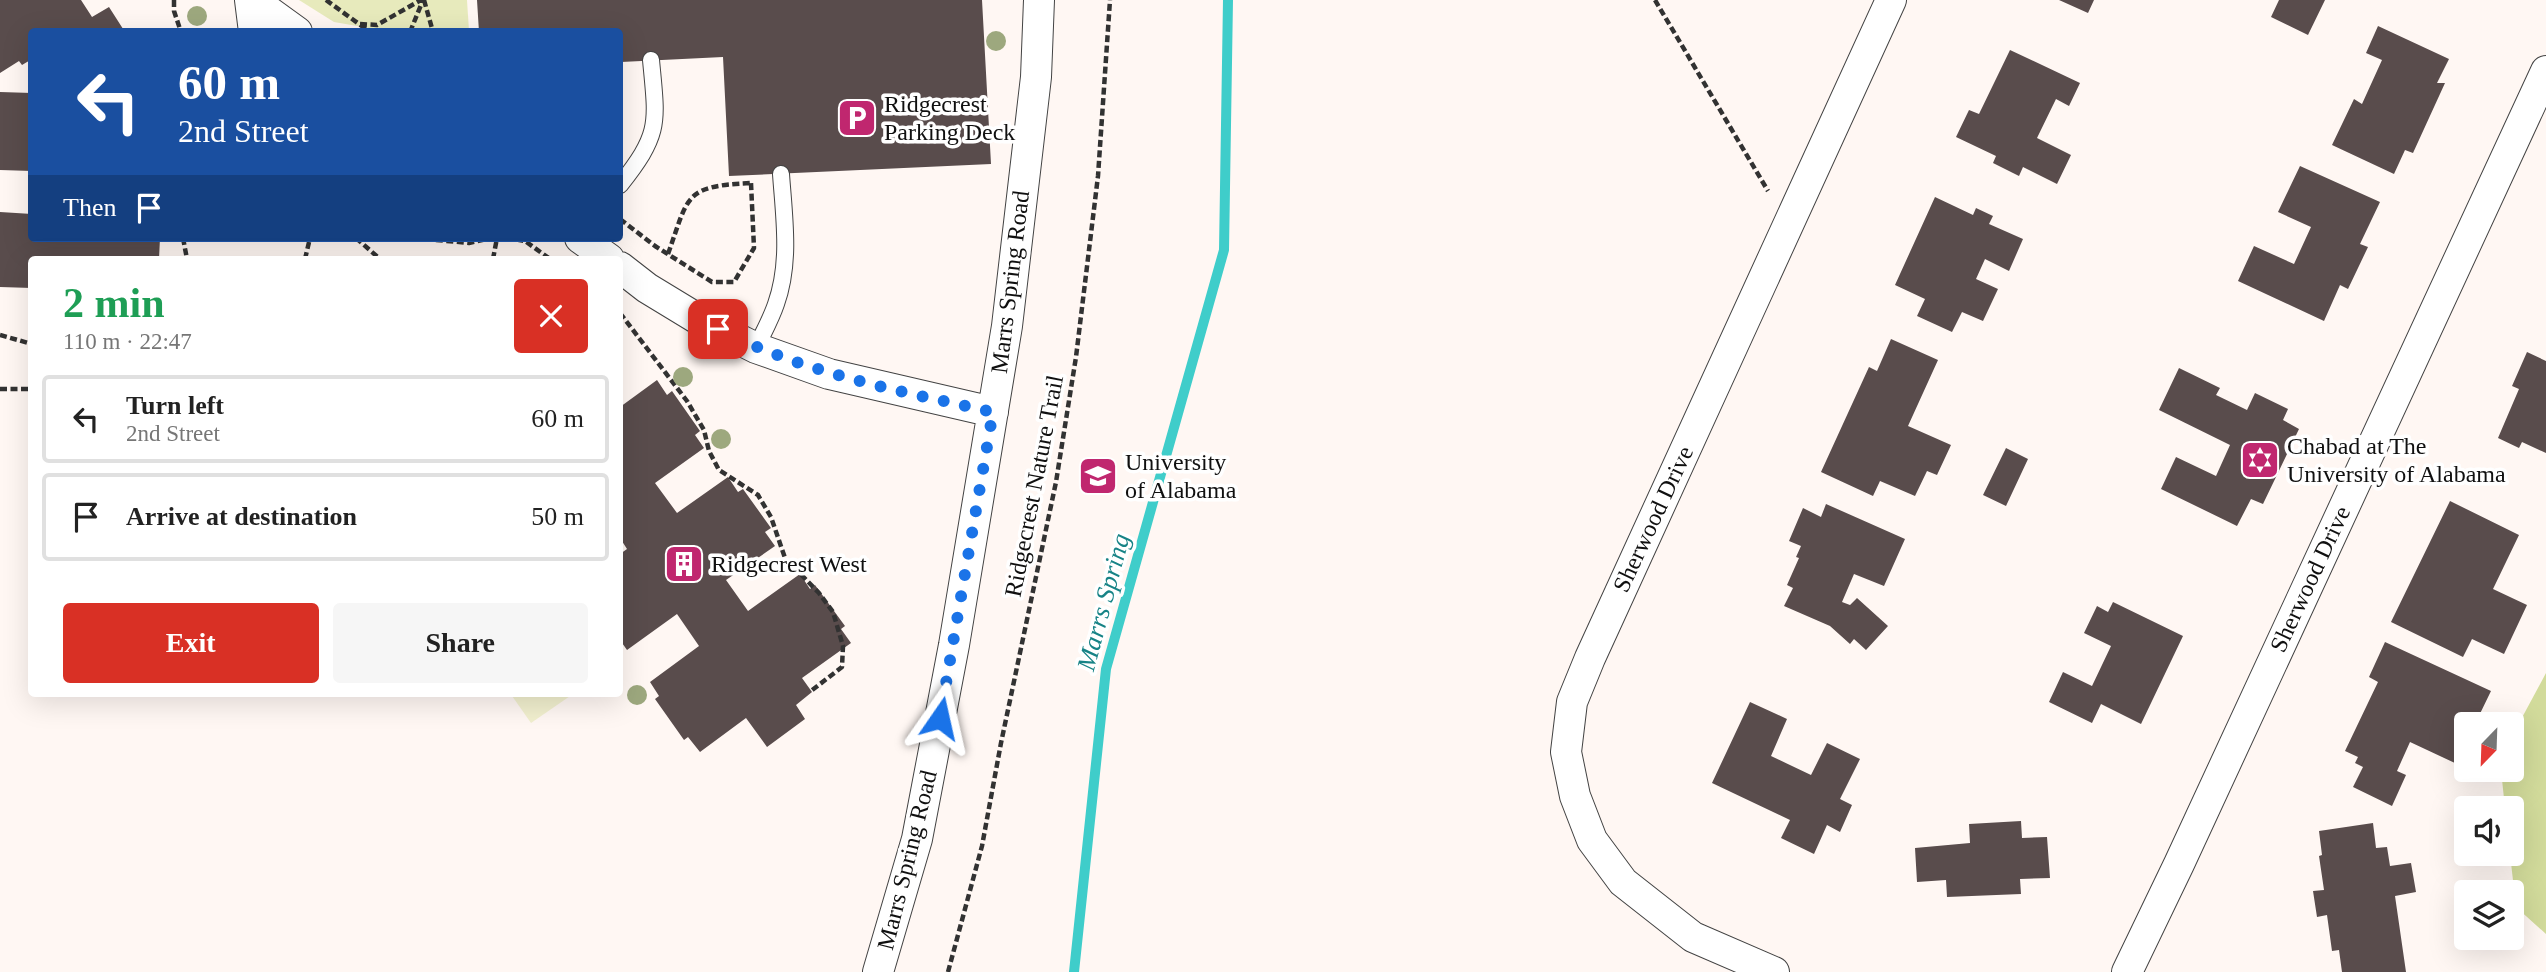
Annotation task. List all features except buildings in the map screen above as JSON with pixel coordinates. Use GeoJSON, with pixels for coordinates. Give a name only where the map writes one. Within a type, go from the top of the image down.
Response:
{"type":"FeatureCollection","features":[{"type":"Feature","properties":{"kind":"street"},"geometry":{"type":"LineString","coordinates":[[252,0],[254,28]]}},
{"type":"Feature","properties":{"kind":"street"},"geometry":{"type":"LineString","coordinates":[[252,0],[292,28]]}},
{"type":"Feature","properties":{"kind":"street","name":"Marrs Spring Road"},"geometry":{"type":"LineString","coordinates":[[878,972],[917,839],[954,645],[993,412],[1007,326],[1036,77],[1039,0]]}},
{"type":"Feature","properties":{"kind":"street","name":"Sherwood Drive"},"geometry":{"type":"LineString","coordinates":[[1774,972],[1693,937],[1623,882],[1592,840],[1575,796],[1566,752],[1572,702],[1891,0]]}},
{"type":"Feature","properties":{"kind":"street","name":"Sherwood Drive"},"geometry":{"type":"LineString","coordinates":[[2127,972],[2546,71]]}},
{"type":"Feature","properties":{"kind":"street"},"geometry":{"type":"LineString","coordinates":[[586,242],[605,256]]}},
{"type":"Feature","properties":{"kind":"street"},"geometry":{"type":"LineString","coordinates":[[623,269],[647,288],[698,319],[756,348],[829,374],[993,412]]}},
{"type":"Feature","properties":{"kind":"lane"},"geometry":{"type":"LineString","coordinates":[[623,181],[646,149],[654,131],[656,111],[651,60]]}},
{"type":"Feature","properties":{"kind":"lane"},"geometry":{"type":"LineString","coordinates":[[756,348],[777,302],[783,272],[785,245],[781,174]]}},
{"type":"Feature","properties":{"kind":"path"},"geometry":{"type":"LineString","coordinates":[[174,0],[174,11],[180,28]]}},
{"type":"Feature","properties":{"kind":"path"},"geometry":{"type":"LineString","coordinates":[[326,0],[365,28]]}},
{"type":"Feature","properties":{"kind":"path"},"geometry":{"type":"LineString","coordinates":[[360,24],[377,25],[422,0]]}},
{"type":"Feature","properties":{"kind":"path"},"geometry":{"type":"LineString","coordinates":[[412,28],[422,0]]}},
{"type":"Feature","properties":{"kind":"path"},"geometry":{"type":"LineString","coordinates":[[422,0],[432,28]]}},
{"type":"Feature","properties":{"kind":"path","name":"Ridgecrest Nature Trail"},"geometry":{"type":"LineString","coordinates":[[948,972],[982,846],[1060,457],[1076,357],[1098,176],[1110,0]]}},
{"type":"Feature","properties":{"kind":"path"},"geometry":{"type":"LineString","coordinates":[[1655,0],[1780,213],[1785,229]]}},
{"type":"Feature","properties":{"kind":"path"},"geometry":{"type":"LineString","coordinates":[[668,254],[683,209],[691,197],[703,188],[757,182],[754,175]]}},
{"type":"Feature","properties":{"kind":"path"},"geometry":{"type":"LineString","coordinates":[[623,221],[712,282],[734,282],[754,248],[751,183]]}},
{"type":"Feature","properties":{"kind":"path"},"geometry":{"type":"LineString","coordinates":[[361,242],[377,256]]}},
{"type":"Feature","properties":{"kind":"path"},"geometry":{"type":"LineString","coordinates":[[527,242],[546,256]]}},
{"type":"Feature","properties":{"kind":"path"},"geometry":{"type":"LineString","coordinates":[[623,317],[687,401],[704,430],[709,452],[719,470],[758,495],[771,517],[780,551],[833,612],[843,646],[842,667],[811,691]]}},
{"type":"Feature","properties":{"kind":"path"},"geometry":{"type":"LineString","coordinates":[[0,335],[28,343]]}},
{"type":"Feature","properties":{"kind":"path"},"geometry":{"type":"LineString","coordinates":[[0,389],[28,389]]}},
{"type":"Feature","properties":{"kind":"green space"},"geometry":{"type":"Polygon","coordinates":[[[299,0],[467,0],[469,28],[369,28],[334,22],[299,0]]]}},
{"type":"Feature","properties":{"kind":"green space"},"geometry":{"type":"Polygon","coordinates":[[[2546,673],[2546,934],[2524,914],[2524,880],[2513,880],[2511,866],[2524,866],[2524,796],[2504,796],[2502,782],[2524,782],[2524,714],[2546,673]]]}},
{"type":"Feature","properties":{"kind":"shaded area"},"geometry":{"type":"Polygon","coordinates":[[[513,697],[569,697],[531,723],[513,697]]]}},
{"type":"Feature","properties":{"kind":"waterway","name":"Marrs Spring"},"geometry":{"type":"LineString","coordinates":[[1074,972],[1106,669],[1224,250],[1228,0]]}},
{"type":"Feature","properties":{"kind":"place","name":"Ridgecrest Parking Deck"},"geometry":{"type":"Point","coordinates":[857,118]}},
{"type":"Feature","properties":{"kind":"place","name":"Chabad at The University of Alabama"},"geometry":{"type":"Point","coordinates":[2260,460]}},
{"type":"Feature","properties":{"kind":"place","name":"University of Alabama"},"geometry":{"type":"Point","coordinates":[1098,476]}},
{"type":"Feature","properties":{"kind":"place","name":"Ridgecrest West"},"geometry":{"type":"Point","coordinates":[684,564]}},
{"type":"Feature","properties":{"kind":"route"},"geometry":{"type":"LineString","coordinates":[[718,329],[756,348],[829,374],[993,412],[940,718]]}}]}
